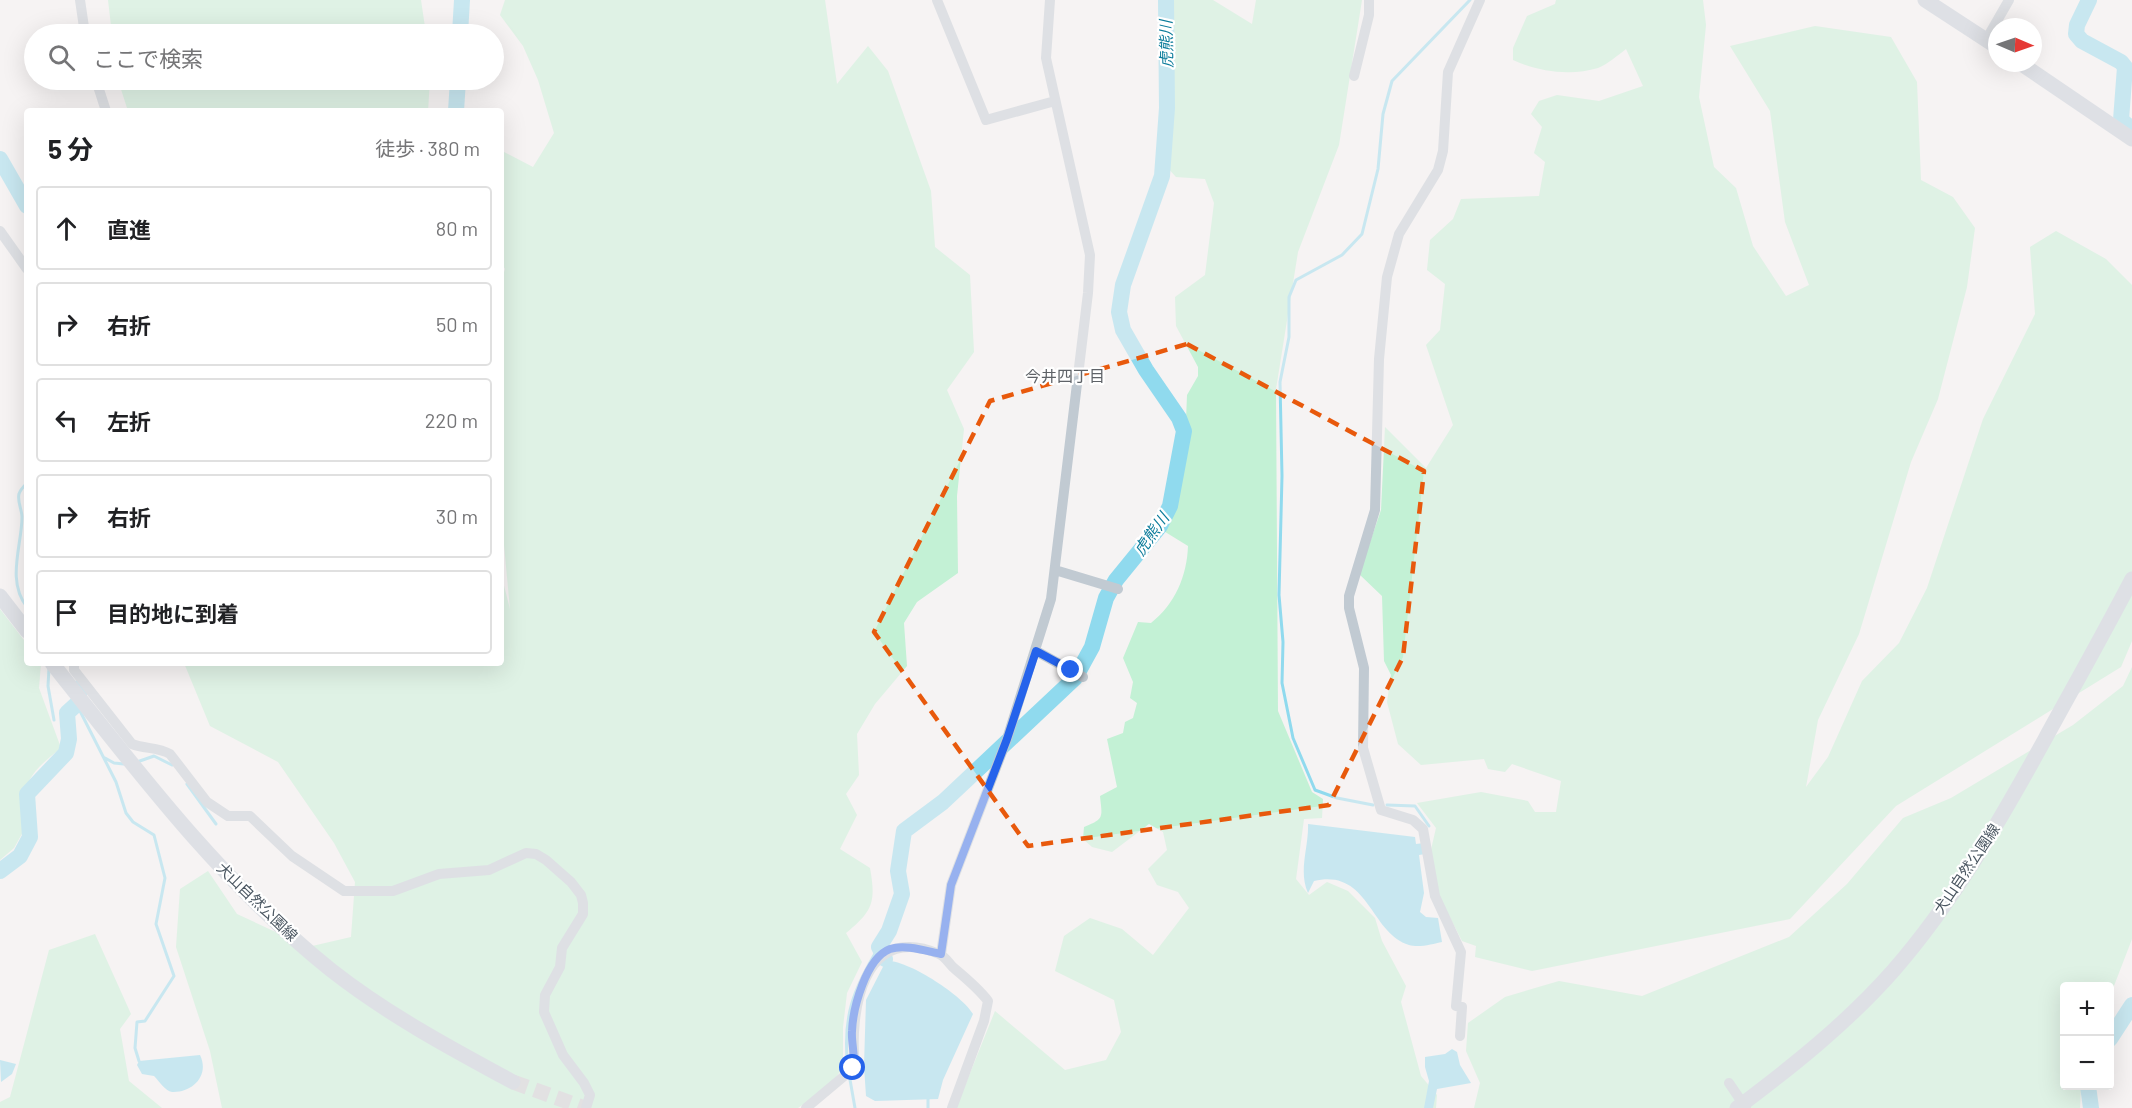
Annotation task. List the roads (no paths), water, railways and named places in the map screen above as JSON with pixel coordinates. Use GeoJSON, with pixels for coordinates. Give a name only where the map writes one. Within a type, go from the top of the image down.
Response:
{"type":"FeatureCollection","features":[{"type":"Feature","properties":{"kind":"main road"},"geometry":{"type":"LineString","coordinates":[[1925,0],[1988,40]]}},
{"type":"Feature","properties":{"kind":"main road"},"geometry":{"type":"LineString","coordinates":[[2033,72],[2132,139]]}},
{"type":"Feature","properties":{"kind":"main road","name":"犬山自然公園線"},"geometry":{"type":"LineString","coordinates":[[1737,1108],[1809,1054],[1853,1013],[1894,970],[1951,896],[2005,812],[2132,579]]}},
{"type":"Feature","properties":{"kind":"main road"},"geometry":{"type":"LineString","coordinates":[[0,596],[24,627]]}},
{"type":"Feature","properties":{"kind":"main road","name":"犬山自然公園線"},"geometry":{"type":"LineString","coordinates":[[54,666],[152,790],[250,899],[331,970],[370,998],[444,1045],[513,1082]]}},
{"type":"Feature","properties":{"kind":"street"},"geometry":{"type":"LineString","coordinates":[[80,0],[84,24]]}},
{"type":"Feature","properties":{"kind":"street"},"geometry":{"type":"LineString","coordinates":[[938,0],[986,120],[1055,101]]}},
{"type":"Feature","properties":{"kind":"street"},"geometry":{"type":"LineString","coordinates":[[941,954],[951,885],[1005,744],[1051,599],[1088,293],[1090,255],[1046,58],[1050,0]]}},
{"type":"Feature","properties":{"kind":"street"},"geometry":{"type":"LineString","coordinates":[[1354,76],[1369,15],[1369,0]]}},
{"type":"Feature","properties":{"kind":"street"},"geometry":{"type":"LineString","coordinates":[[1460,1036],[1462,1007],[1456,1006],[1461,952],[1435,896],[1423,829],[1413,820],[1380,810],[1363,748],[1364,668],[1348,596],[1375,510],[1379,359],[1387,276],[1399,234],[1438,170],[1443,151],[1448,72],[1480,0]]}},
{"type":"Feature","properties":{"kind":"street"},"geometry":{"type":"LineString","coordinates":[[2001,18],[2008,0]]}},
{"type":"Feature","properties":{"kind":"street"},"geometry":{"type":"LineString","coordinates":[[99,90],[105,108]]}},
{"type":"Feature","properties":{"kind":"street"},"geometry":{"type":"LineString","coordinates":[[0,231],[24,265]]}},
{"type":"Feature","properties":{"kind":"street"},"geometry":{"type":"LineString","coordinates":[[1055,570],[1119,589]]}},
{"type":"Feature","properties":{"kind":"street"},"geometry":{"type":"LineString","coordinates":[[1036,651],[1083,677]]}},
{"type":"Feature","properties":{"kind":"street"},"geometry":{"type":"LineString","coordinates":[[74,666],[74,670],[132,744],[145,749],[162,749],[170,754],[207,802],[228,816],[250,816],[292,856],[344,891],[393,891],[439,874],[489,870],[526,853],[536,854],[546,860],[571,882],[581,895],[583,903],[583,914],[562,948],[560,967],[544,995],[544,1012],[563,1055],[590,1095],[586,1108]]}},
{"type":"Feature","properties":{"kind":"street"},"geometry":{"type":"LineString","coordinates":[[806,1108],[853,1068],[854,1012],[861,988],[883,954],[903,948],[941,954],[988,1001],[984,1020],[952,1108]]}},
{"type":"Feature","properties":{"kind":"street"},"geometry":{"type":"LineString","coordinates":[[1729,1083],[1746,1108]]}},
{"type":"Feature","properties":{"kind":"water"},"geometry":{"type":"Polygon","coordinates":[[[1308,824],[1415,837],[1416,844],[1424,843],[1425,854],[1419,855],[1424,893],[1420,912],[1426,917],[1438,918],[1442,942],[1413,946],[1396,938],[1385,928],[1358,892],[1347,884],[1332,880],[1314,881],[1308,893],[1304,868],[1308,824]]]}},
{"type":"Feature","properties":{"kind":"water"},"geometry":{"type":"Polygon","coordinates":[[[888,957],[889,961],[910,967],[936,981],[959,998],[973,1014],[943,1080],[938,1099],[875,1101],[866,1096],[864,1066],[866,1000],[888,957]]]}},
{"type":"Feature","properties":{"kind":"water"},"geometry":{"type":"Polygon","coordinates":[[[1452,1049],[1457,1052],[1460,1065],[1471,1083],[1437,1089],[1433,1108],[1424,1108],[1429,1081],[1425,1057],[1445,1054],[1452,1049]]]}},
{"type":"Feature","properties":{"kind":"water"},"geometry":{"type":"Polygon","coordinates":[[[200,1055],[203,1070],[201,1076],[192,1086],[179,1092],[167,1090],[154,1076],[142,1074],[137,1065],[139,1061],[200,1055]]]}},
{"type":"Feature","properties":{"kind":"water"},"geometry":{"type":"Polygon","coordinates":[[[0,1060],[16,1064],[12,1074],[1,1082],[0,1060]]]}},
{"type":"Feature","properties":{"kind":"waterway"},"geometry":{"type":"LineString","coordinates":[[461,24],[462,0]]}},
{"type":"Feature","properties":{"kind":"waterway","name":"虎熊川"},"geometry":{"type":"LineString","coordinates":[[885,959],[879,947],[889,931],[902,894],[898,871],[904,831],[943,802],[1075,678],[1092,647],[1106,598],[1116,580],[1160,526],[1170,506],[1184,431],[1179,418],[1146,370],[1123,330],[1119,312],[1123,285],[1162,176],[1167,108],[1166,0]]}},
{"type":"Feature","properties":{"kind":"waterway"},"geometry":{"type":"LineString","coordinates":[[1373,805],[1337,798],[1315,790],[1293,738],[1282,683],[1283,642],[1279,595],[1282,476],[1280,382],[1289,337],[1289,297],[1296,280],[1342,255],[1362,234],[1378,169],[1383,114],[1392,81],[1470,0]]}},
{"type":"Feature","properties":{"kind":"waterway"},"geometry":{"type":"LineString","coordinates":[[2089,0],[2077,25],[2076,34],[2082,41],[2121,62],[2125,67],[2121,120],[2132,129]]}},
{"type":"Feature","properties":{"kind":"waterway"},"geometry":{"type":"LineString","coordinates":[[456,108],[457,90]]}},
{"type":"Feature","properties":{"kind":"waterway"},"geometry":{"type":"LineString","coordinates":[[0,159],[24,201]]}},
{"type":"Feature","properties":{"kind":"waterway"},"geometry":{"type":"LineString","coordinates":[[24,486],[19,497],[22,517],[16,574],[17,586],[24,602]]}},
{"type":"Feature","properties":{"kind":"waterway"},"geometry":{"type":"LineString","coordinates":[[49,668],[48,686],[54,720]]}},
{"type":"Feature","properties":{"kind":"waterway"},"geometry":{"type":"LineString","coordinates":[[0,871],[20,856],[30,837],[27,794],[66,753],[69,739],[67,713],[79,702],[79,688]]}},
{"type":"Feature","properties":{"kind":"waterway"},"geometry":{"type":"LineString","coordinates":[[79,709],[116,782],[126,813],[133,822],[154,835],[165,878],[156,924],[174,976],[145,1021],[137,1022],[135,1048],[139,1061]]}},
{"type":"Feature","properties":{"kind":"waterway"},"geometry":{"type":"LineString","coordinates":[[137,762],[154,756],[172,765]]}},
{"type":"Feature","properties":{"kind":"waterway"},"geometry":{"type":"LineString","coordinates":[[105,758],[114,763],[124,764]]}},
{"type":"Feature","properties":{"kind":"waterway"},"geometry":{"type":"LineString","coordinates":[[187,784],[216,824]]}},
{"type":"Feature","properties":{"kind":"waterway"},"geometry":{"type":"LineString","coordinates":[[1387,805],[1415,806],[1429,826]]}},
{"type":"Feature","properties":{"kind":"waterway"},"geometry":{"type":"LineString","coordinates":[[848,1068],[848,1019],[862,977],[879,947]]}},
{"type":"Feature","properties":{"kind":"waterway"},"geometry":{"type":"LineString","coordinates":[[2112,1036],[2132,1005]]}},
{"type":"Feature","properties":{"kind":"waterway"},"geometry":{"type":"LineString","coordinates":[[849,1074],[855,1108]]}},
{"type":"Feature","properties":{"kind":"waterway"},"geometry":{"type":"LineString","coordinates":[[2089,1090],[2091,1108]]}},
{"type":"Feature","properties":{"kind":"waterway"},"geometry":{"type":"LineString","coordinates":[[928,1098],[928,1108]]}},
{"type":"Feature","properties":{"kind":"tunnel"},"geometry":{"type":"LineString","coordinates":[[513,1082],[585,1108]]}},
{"type":"Feature","properties":{"kind":"district","name":"今井四丁目"},"geometry":{"type":"Point","coordinates":[1065,376]}}]}
